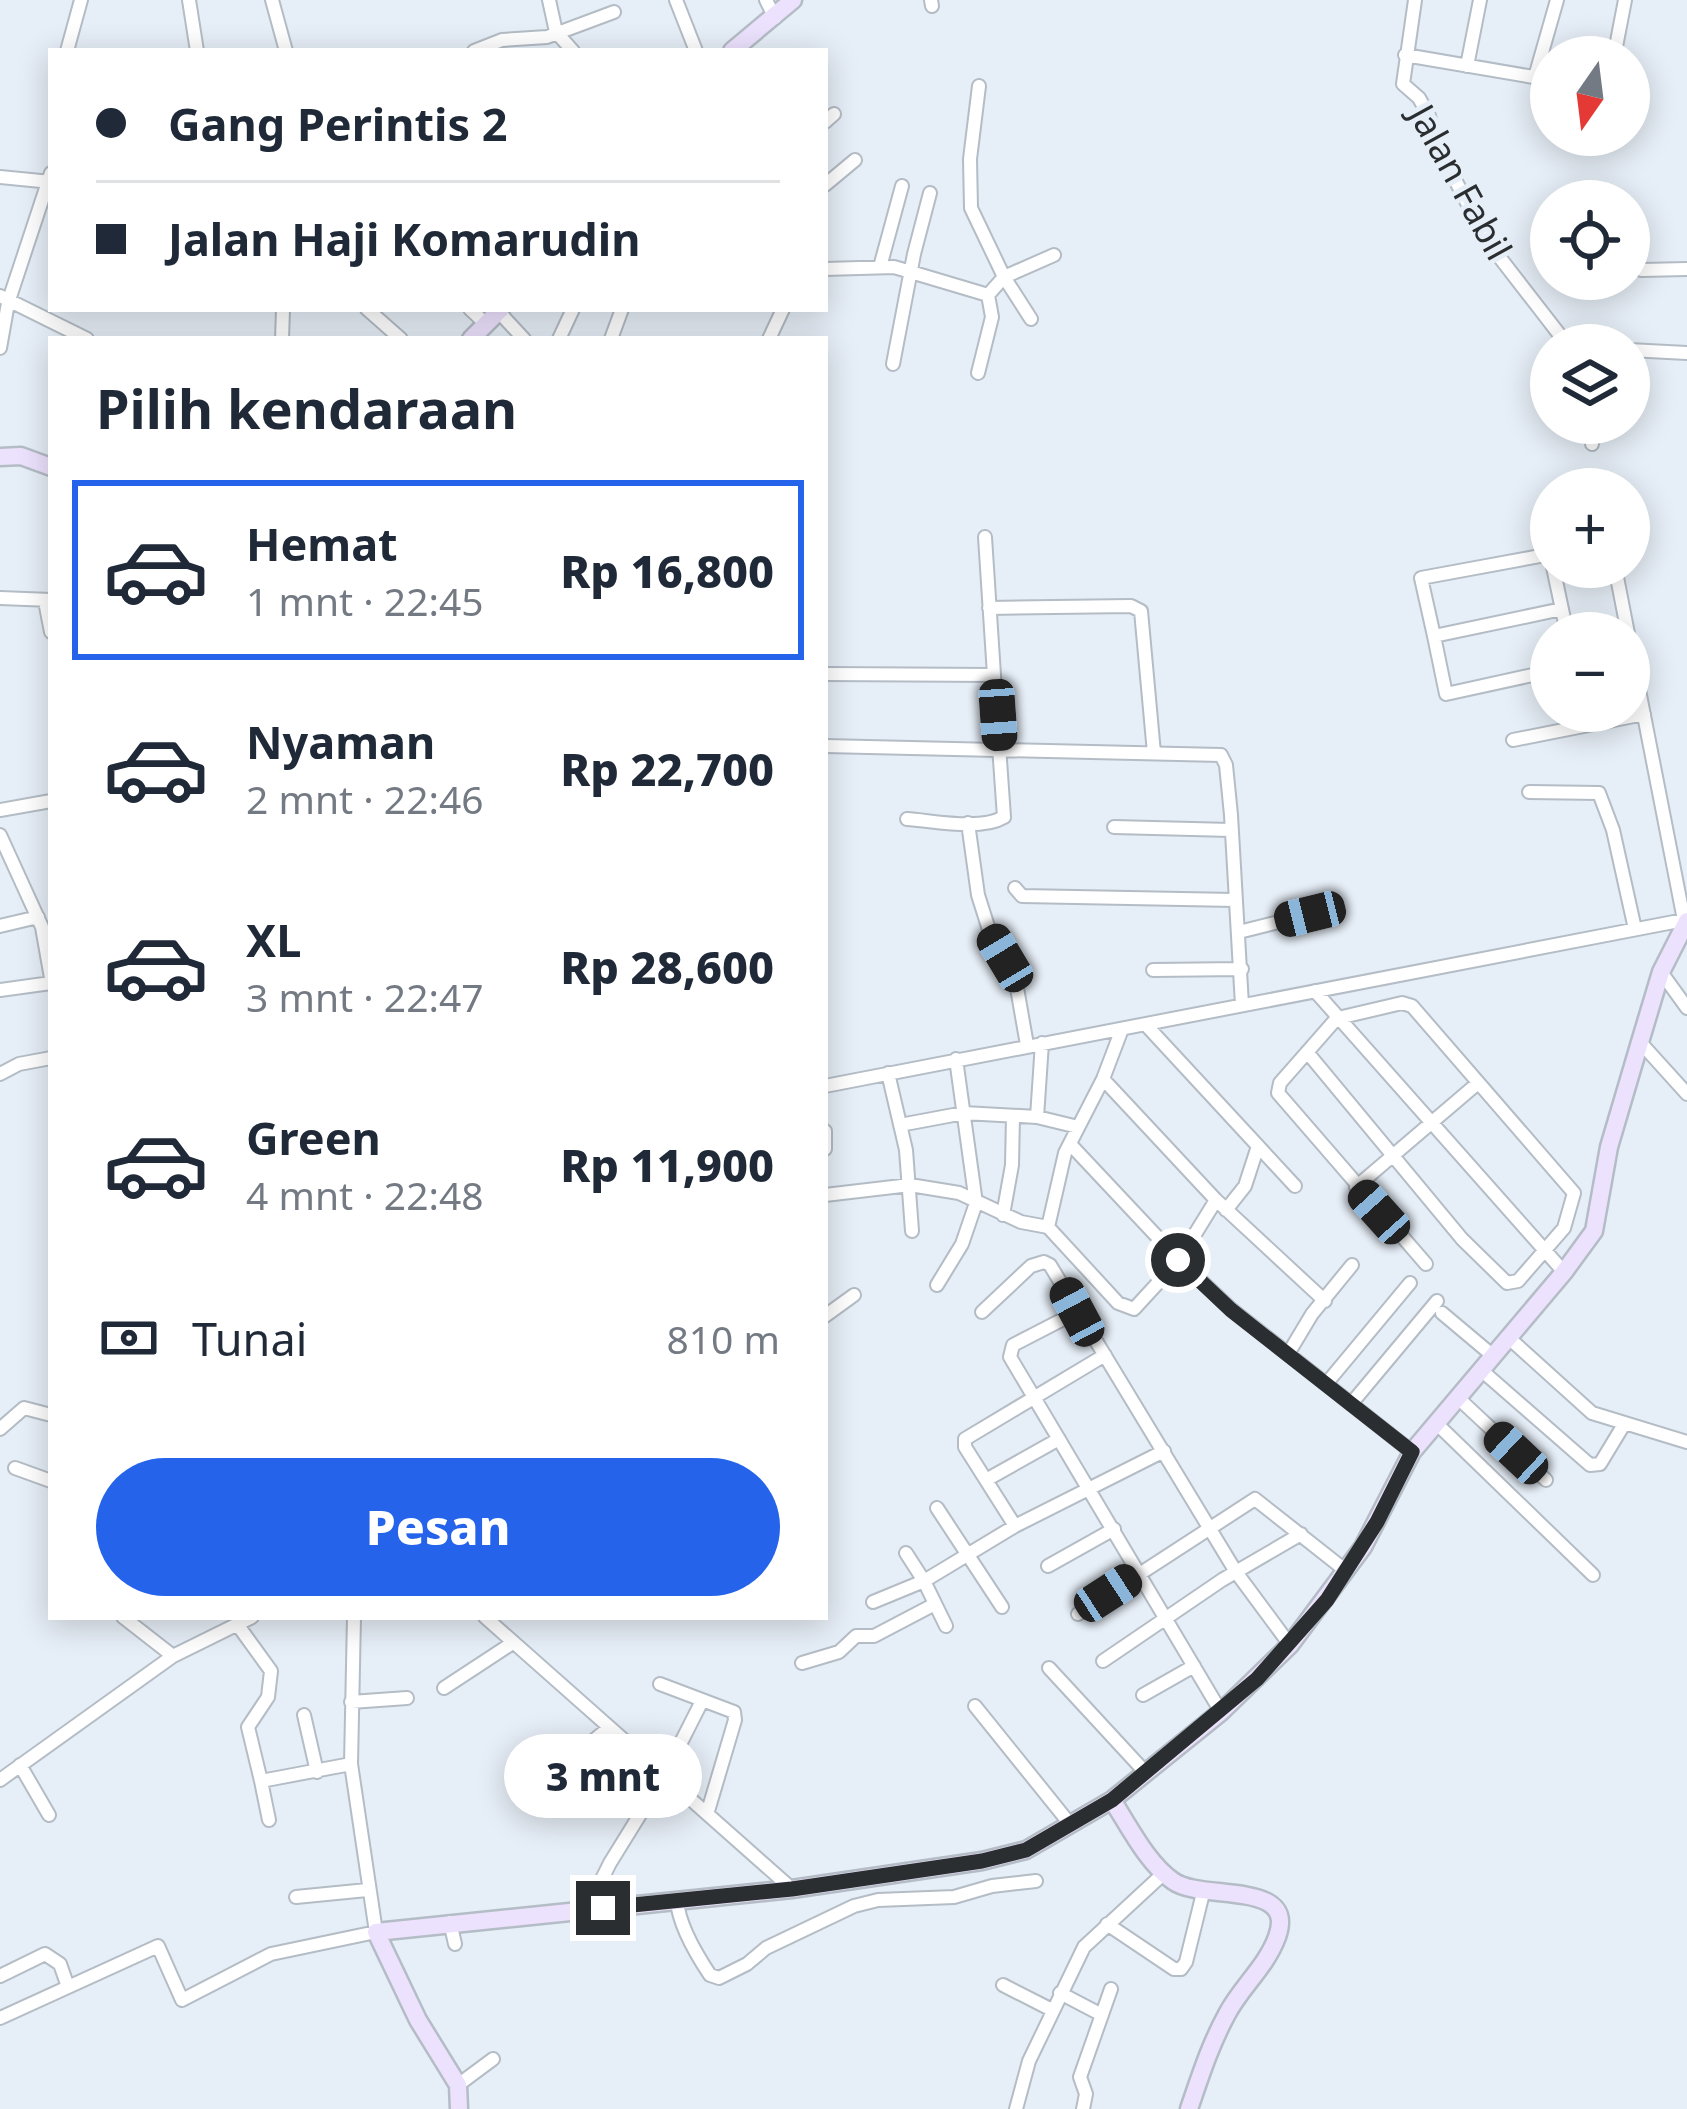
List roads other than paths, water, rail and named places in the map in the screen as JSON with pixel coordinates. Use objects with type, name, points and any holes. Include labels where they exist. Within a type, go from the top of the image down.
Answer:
[{"type":"street","points":[[69,48],[81,0]]},
{"type":"street","points":[[189,0],[197,48]]},
{"type":"street","points":[[272,0],[285,48]]},
{"type":"street","points":[[549,0],[556,32],[569,48]]},
{"type":"street","points":[[676,0],[695,48]]},
{"type":"street","points":[[766,0],[776,18]]},
{"type":"street","points":[[736,48],[793,0]]},
{"type":"street","name":"Jalan Fabil","points":[[1415,0],[1402,83],[1419,98],[1429,116],[1439,149],[1487,241],[1550,324]]},
{"type":"street","points":[[1467,66],[1480,0]]},
{"type":"street","points":[[1547,36],[1558,0]]},
{"type":"street","points":[[1618,36],[1624,0]]},
{"type":"street","points":[[482,48],[502,40],[536,40],[614,12]]},
{"type":"street","points":[[1405,55],[1530,76]]},
{"type":"street","points":[[979,86],[970,160],[971,208],[1004,277],[1031,319]]},
{"type":"street","points":[[828,182],[855,160]]},
{"type":"street","points":[[0,177],[48,179]]},
{"type":"street","points":[[0,348],[4,299],[48,184]]},
{"type":"street","points":[[880,267],[902,186]]},
{"type":"street","points":[[893,364],[930,193]]},
{"type":"street","points":[[988,295],[1004,277],[1054,255]]},
{"type":"street","points":[[828,268],[911,272],[988,295]]},
{"type":"street","points":[[1650,270],[1687,269]]},
{"type":"street","points":[[978,373],[992,317],[988,295]]},
{"type":"street","points":[[4,299],[51,316],[82,336]]},
{"type":"street","points":[[370,312],[398,336]]},
{"type":"street","points":[[495,315],[520,336]]},
{"type":"street","points":[[1650,351],[1687,352]]},
{"type":"street","points":[[0,457],[21,456],[48,466]]},
{"type":"street","points":[[907,819],[968,823],[1004,817],[985,537]]},
{"type":"street","points":[[1530,559],[1421,578],[1446,694],[1530,676]]},
{"type":"street","points":[[1558,588],[1563,612]]},
{"type":"street","points":[[0,598],[48,600]]},
{"type":"street","points":[[989,608],[1131,606],[1142,610],[1154,753]]},
{"type":"street","points":[[1434,637],[1562,609]]},
{"type":"street","points":[[828,674],[994,675]]},
{"type":"street","points":[[1513,740],[1540,732]]},
{"type":"street","points":[[0,2018],[158,1946],[182,2000],[271,1954],[452,1933],[598,1908],[678,1907],[1011,1855],[1112,1800],[1221,1712],[1290,1645],[1377,1522],[1412,1452],[1594,1231],[1609,1147],[1640,1042],[1661,972],[1685,924],[1648,732]]},
{"type":"street","points":[[828,746],[1221,754],[1226,765],[1242,1006]]},
{"type":"street","points":[[1529,792],[1599,793],[1613,830],[1635,929]]},
{"type":"street","points":[[0,810],[48,802]]},
{"type":"street","points":[[968,823],[978,895],[1017,988],[1027,1045]]},
{"type":"street","points":[[1114,827],[1231,830]]},
{"type":"street","points":[[0,835],[44,923],[48,953]]},
{"type":"street","points":[[1015,888],[1022,896],[1235,900]]},
{"type":"street","points":[[1239,932],[1310,914]]},
{"type":"street","points":[[0,926],[44,923]]},
{"type":"street","points":[[828,1085],[1635,929],[1685,924]]},
{"type":"street","points":[[1154,970],[1242,969]]},
{"type":"street","points":[[1661,972],[1687,1008]]},
{"type":"street","points":[[0,990],[48,981]]},
{"type":"street","points":[[1315,991],[1564,1272]]},
{"type":"street","points":[[1307,1052],[1462,1239],[1507,1283],[1518,1281],[1564,1228],[1574,1193],[1409,1005],[1338,1018],[1307,1052],[1280,1083],[1278,1093],[1426,1264]]},
{"type":"street","points":[[1146,1025],[1295,1186]]},
{"type":"street","points":[[1048,1227],[1058,1175],[1122,1029]]},
{"type":"street","points":[[1640,1042],[1687,1094]]},
{"type":"street","points":[[1036,1118],[1042,1043]]},
{"type":"street","points":[[0,1074],[19,1064],[48,1059]]},
{"type":"street","points":[[937,1285],[970,1228],[976,1203],[956,1059]]},
{"type":"street","points":[[888,1073],[910,1185],[912,1231]]},
{"type":"street","points":[[1103,1079],[1221,1205],[1324,1301]]},
{"type":"street","points":[[1356,1186],[1478,1083]]},
{"type":"street","points":[[900,1125],[964,1113],[1036,1118],[1078,1127]]},
{"type":"street","points":[[1004,1215],[1013,1116]]},
{"type":"street","points":[[1070,1144],[1231,1310],[1412,1452]]},
{"type":"street","points":[[828,1196],[910,1185],[959,1193],[1031,1226],[1048,1227],[1126,1308],[1134,1309],[1221,1205],[1245,1186],[1258,1146]]},
{"type":"street","points":[[982,1312],[1031,1266],[1050,1265],[1236,1572],[1290,1645]]},
{"type":"street","points":[[1288,1354],[1352,1265]]},
{"type":"street","points":[[1326,1384],[1410,1283]]},
{"type":"street","points":[[828,1314],[854,1295]]},
{"type":"street","points":[[1351,1404],[1440,1307],[1486,1362],[1590,1466],[1600,1465],[1623,1426]]},
{"type":"street","points":[[1077,1312],[1011,1348],[1010,1357],[1221,1712]]},
{"type":"street","points":[[1509,1338],[1592,1413],[1680,1441]]},
{"type":"street","points":[[1015,1526],[965,1447],[965,1439],[1106,1355]]},
{"type":"street","points":[[1456,1397],[1546,1480]]},
{"type":"street","points":[[0,1429],[24,1408],[48,1413]]},
{"type":"street","points":[[1436,1423],[1593,1575]]},
{"type":"street","points":[[986,1480],[1059,1439]]},
{"type":"street","points":[[873,1602],[924,1581],[1015,1526],[1164,1450]]},
{"type":"street","points":[[15,1468],[48,1479]]},
{"type":"street","points":[[1078,1614],[1258,1499],[1345,1570]]},
{"type":"street","points":[[937,1508],[1002,1607]]},
{"type":"street","points":[[1048,1566],[1114,1529]]},
{"type":"street","points":[[1103,1661],[1301,1534]]},
{"type":"street","points":[[906,1553],[946,1626]]},
{"type":"street","points":[[802,1663],[835,1654],[856,1636],[874,1636],[935,1604]]},
{"type":"street","points":[[127,1620],[172,1656]]},
{"type":"street","points":[[222,1620],[271,1671],[268,1697],[248,1727],[269,1820]]},
{"type":"street","points":[[0,1780],[172,1656],[246,1620]]},
{"type":"street","points":[[354,1620],[351,1764],[367,1890],[378,1939],[418,2020],[458,2085],[459,2109]]},
{"type":"street","points":[[487,1620],[792,1889]]},
{"type":"street","points":[[444,1688],[512,1644]]},
{"type":"street","points":[[1142,1695],[1194,1666]]},
{"type":"street","points":[[1049,1668],[1146,1772]]},
{"type":"street","points":[[660,1684],[734,1712],[708,1811]]},
{"type":"street","points":[[351,1702],[407,1697]]},
{"type":"street","points":[[598,1908],[597,1889],[610,1863],[665,1774],[702,1701]]},
{"type":"street","points":[[975,1706],[1070,1824]]},
{"type":"street","points":[[304,1715],[317,1772]]},
{"type":"street","points":[[540,1784],[610,1728]]},
{"type":"street","points":[[261,1781],[351,1764]]},
{"type":"street","points":[[20,1765],[49,1815]]},
{"type":"street","points":[[1112,1800],[1158,1867],[1189,1891],[1249,1893],[1264,1898],[1276,1914],[1279,1933],[1256,1975],[1228,2010],[1189,2109]]},
{"type":"street","points":[[1016,2109],[1029,2062],[1084,1947],[1158,1867]]},
{"type":"street","points":[[678,1907],[708,1973],[719,1978],[766,1948],[854,1906],[878,1900],[954,1897],[1036,1881]]},
{"type":"street","points":[[296,1897],[367,1890]]},
{"type":"street","points":[[1107,1924],[1177,1970],[1186,1962],[1203,1893]]},
{"type":"street","points":[[0,1976],[45,1954],[60,1964],[67,1984]]},
{"type":"street","points":[[1003,1985],[1052,2010]]},
{"type":"street","points":[[1083,2109],[1086,2096],[1080,2078],[1112,1989]]},
{"type":"street","points":[[1060,1994],[1102,2014]]},
{"type":"street","points":[[458,2085],[493,2059]]}]
